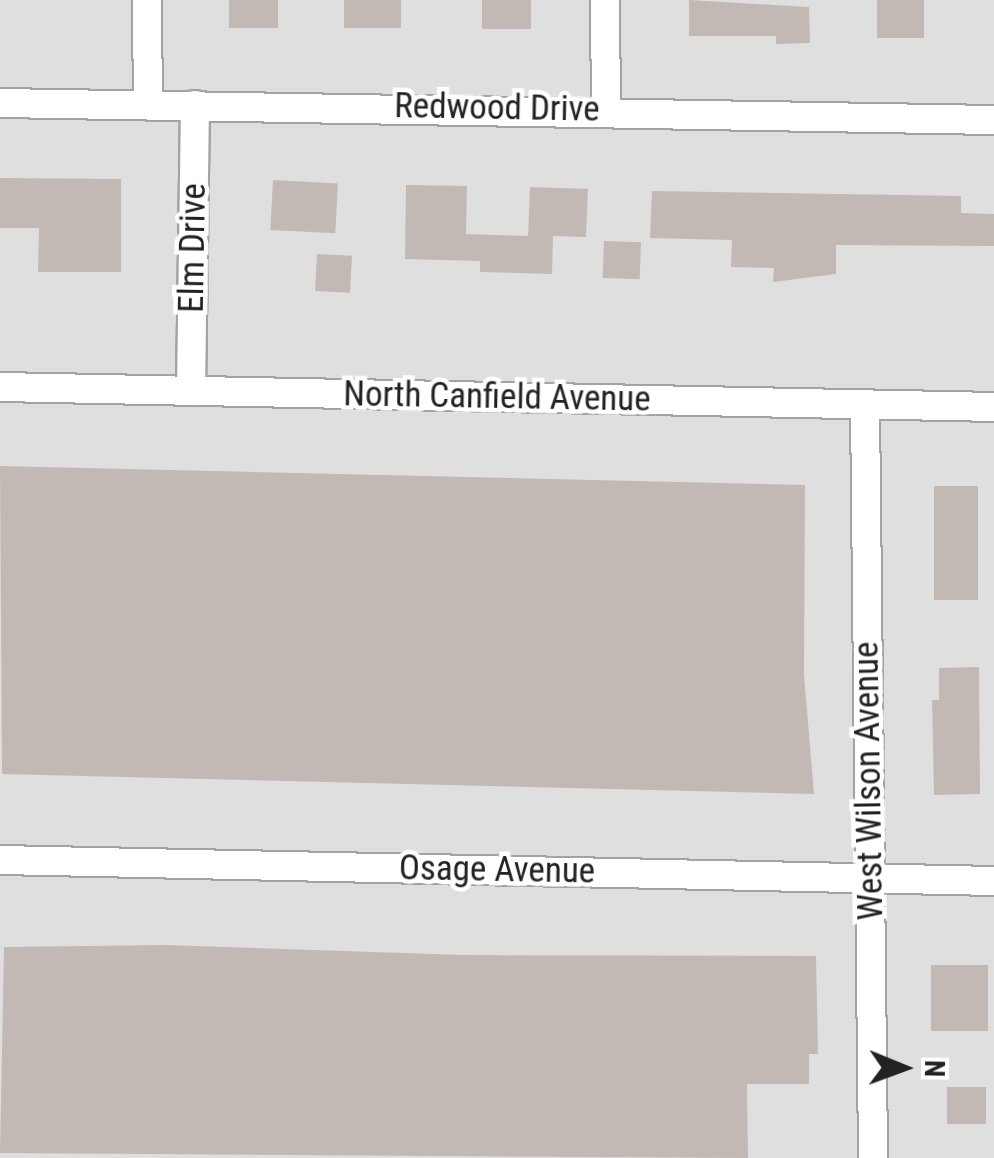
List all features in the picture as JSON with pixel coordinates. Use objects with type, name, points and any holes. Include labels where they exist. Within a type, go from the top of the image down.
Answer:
[{"type":"street","points":[[148,0],[148,106]]},
{"type":"street","points":[[606,0],[606,109]]},
{"type":"street","name":"Redwood Drive","points":[[0,103],[606,109],[994,120]]},
{"type":"street","name":"Elm Drive","points":[[190,391],[195,106]]},
{"type":"street","name":"North Canfield Avenue","points":[[0,387],[994,408]]},
{"type":"street","name":"West Wilson Avenue","points":[[865,405],[873,1158]]},
{"type":"street","name":"Osage Avenue","points":[[0,860],[994,881]]},
{"type":"shaded area","points":[[0,0],[994,0],[994,1158],[0,1158]]},
{"type":"building","points":[[229,0],[278,0],[278,28],[229,28]]},
{"type":"building","points":[[344,0],[401,0],[401,28],[344,28]]},
{"type":"building","points":[[482,0],[531,0],[531,29],[482,29]]},
{"type":"building","points":[[689,0],[809,7],[810,43],[776,44],[776,36],[689,36]]},
{"type":"building","points":[[877,0],[924,0],[924,38],[877,38]]},
{"type":"building","points":[[0,178],[121,179],[121,272],[38,272],[39,228],[0,228]]},
{"type":"building","points":[[273,180],[338,183],[335,233],[270,230]]},
{"type":"building","points":[[406,185],[467,186],[466,234],[528,236],[530,187],[588,189],[586,237],[553,236],[552,274],[480,272],[480,261],[405,259]]},
{"type":"building","points":[[652,191],[961,196],[961,213],[994,214],[994,246],[836,245],[836,274],[773,282],[774,268],[731,267],[732,240],[650,238]]},
{"type":"building","points":[[604,241],[641,242],[640,279],[603,278]]},
{"type":"building","points":[[317,254],[352,256],[350,293],[315,291]]},
{"type":"building","points":[[0,466],[805,485],[804,675],[814,794],[2,774]]},
{"type":"building","points":[[934,486],[978,486],[978,600],[934,600]]},
{"type":"building","points":[[979,667],[980,794],[934,795],[932,700],[939,700],[939,668]]},
{"type":"building","points":[[167,945],[463,955],[816,956],[818,1054],[809,1054],[809,1084],[747,1084],[748,1158],[0,1153],[4,947]]},
{"type":"building","points":[[931,965],[988,965],[988,1031],[931,1031]]},
{"type":"building","points":[[947,1087],[986,1087],[986,1124],[947,1124]]}]
